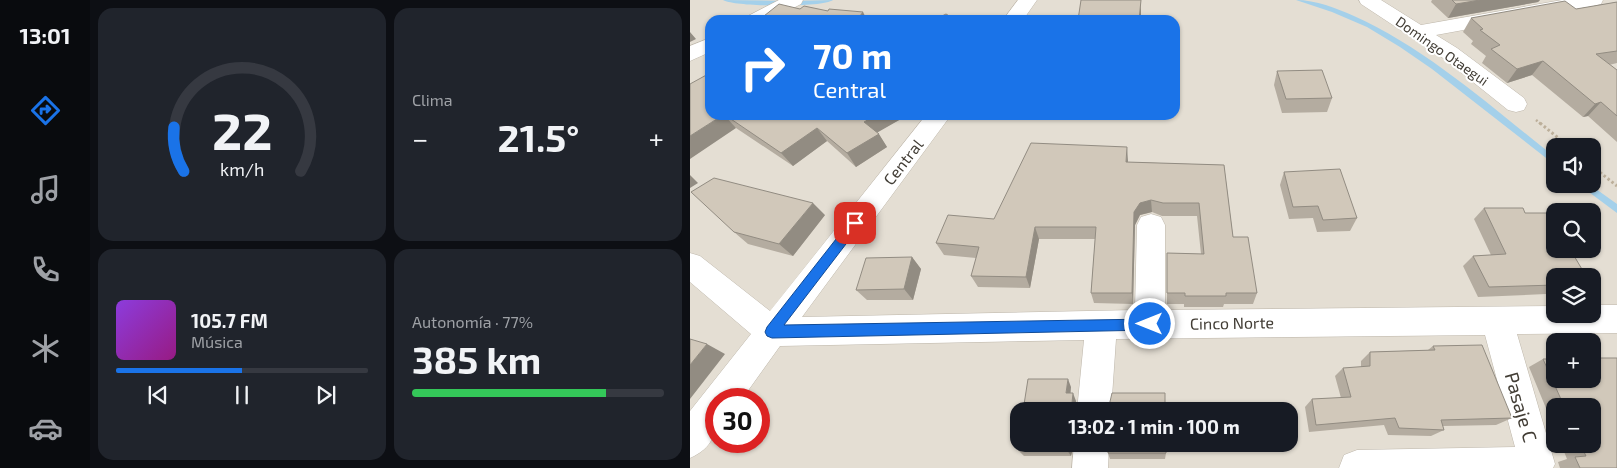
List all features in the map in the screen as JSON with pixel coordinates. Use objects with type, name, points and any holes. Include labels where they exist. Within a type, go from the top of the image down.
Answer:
[{"type":"street","points":[[765,15],[794,0]]},
{"type":"street","points":[[1016,15],[1028,0]]},
{"type":"street","name":"Domingo Otaegui","points":[[1368,0],[1450,53],[1516,104]]},
{"type":"street","points":[[1418,32],[1594,0]]},
{"type":"street","points":[[690,54],[705,46]]},
{"type":"street","name":"Central","points":[[729,388],[935,120]]},
{"type":"street","points":[[1150,324],[1151,225]]},
{"type":"street","points":[[690,265],[772,332]]},
{"type":"street","name":"Cinco Norte","points":[[772,332],[1150,324],[1617,318]]},
{"type":"street","name":"Pasaje C","points":[[1356,468],[1537,464],[1497,320]]},
{"type":"street","points":[[1095,402],[1101,325]]},
{"type":"street","points":[[690,440],[705,420]]},
{"type":"street","points":[[1090,468],[1091,452]]},
{"type":"path","points":[[1516,104],[1558,138]]},
{"type":"path","points":[[1601,173],[1617,186]]},
{"type":"shaded area","points":[[690,0],[1617,0],[1617,468],[690,468]]},
{"type":"building","points":[[1081,0],[1141,0],[1140,15],[1079,15]]},
{"type":"building","points":[[1452,0],[1480,0],[1456,4]]},
{"type":"building","points":[[1565,1],[1576,9],[1617,2],[1617,51],[1596,54],[1617,70],[1617,116],[1601,102],[1595,104],[1543,61],[1517,69],[1491,49],[1500,45],[1480,30],[1483,29],[1471,18]]},
{"type":"building","points":[[779,4],[800,9],[804,6],[828,11],[829,9],[863,12],[861,15],[765,15]]},
{"type":"building","points":[[1322,70],[1332,98],[1286,99],[1277,71]]},
{"type":"building","points":[[705,76],[705,120],[715,120],[690,136],[690,84]]},
{"type":"building","points":[[732,120],[867,120],[864,122],[879,134],[847,153],[817,128],[781,153]]},
{"type":"building","points":[[1031,143],[1127,147],[1126,162],[1224,165],[1233,237],[1248,237],[1257,293],[1226,293],[1226,296],[1185,296],[1185,293],[1167,293],[1167,253],[1204,254],[1199,203],[1163,203],[1151,200],[1140,203],[1134,212],[1132,293],[1091,293],[1096,227],[1035,227],[1026,277],[971,276],[979,247],[936,243],[948,215],[994,219]]},
{"type":"building","points":[[1340,169],[1357,218],[1323,220],[1318,206],[1293,207],[1284,172]]},
{"type":"building","points":[[714,178],[813,203],[779,244],[734,232],[691,192]]},
{"type":"building","points":[[1484,208],[1523,208],[1525,213],[1546,213],[1546,258],[1575,258],[1581,268],[1546,268],[1546,285],[1489,287],[1473,256],[1506,254]]},
{"type":"building","points":[[912,257],[904,289],[856,290],[866,258]]},
{"type":"building","points":[[690,339],[707,344],[690,365]]},
{"type":"building","points":[[1482,345],[1512,418],[1441,420],[1444,430],[1399,428],[1395,418],[1316,425],[1312,399],[1351,397],[1343,368],[1370,366],[1370,352],[1435,350],[1433,346]]},
{"type":"building","points":[[1601,358],[1617,358],[1617,468],[1580,468],[1575,457],[1586,456],[1584,453],[1601,453],[1601,398],[1560,398],[1556,388],[1601,388]]},
{"type":"building","points":[[1028,379],[1068,379],[1066,393],[1073,393],[1072,402],[1024,402]]},
{"type":"building","points":[[1112,393],[1165,393],[1165,402],[1110,402]]},
{"type":"building","points":[[1108,452],[1166,452],[1166,453]]},
{"type":"waterway","points":[[726,0],[765,3],[830,0]]},
{"type":"waterway","points":[[1299,0],[1335,11],[1369,26],[1402,45],[1466,90],[1546,155]]},
{"type":"waterway","points":[[1595,193],[1617,209]]},
{"type":"route","points":[[855,223],[772,332],[1150,324]]}]
